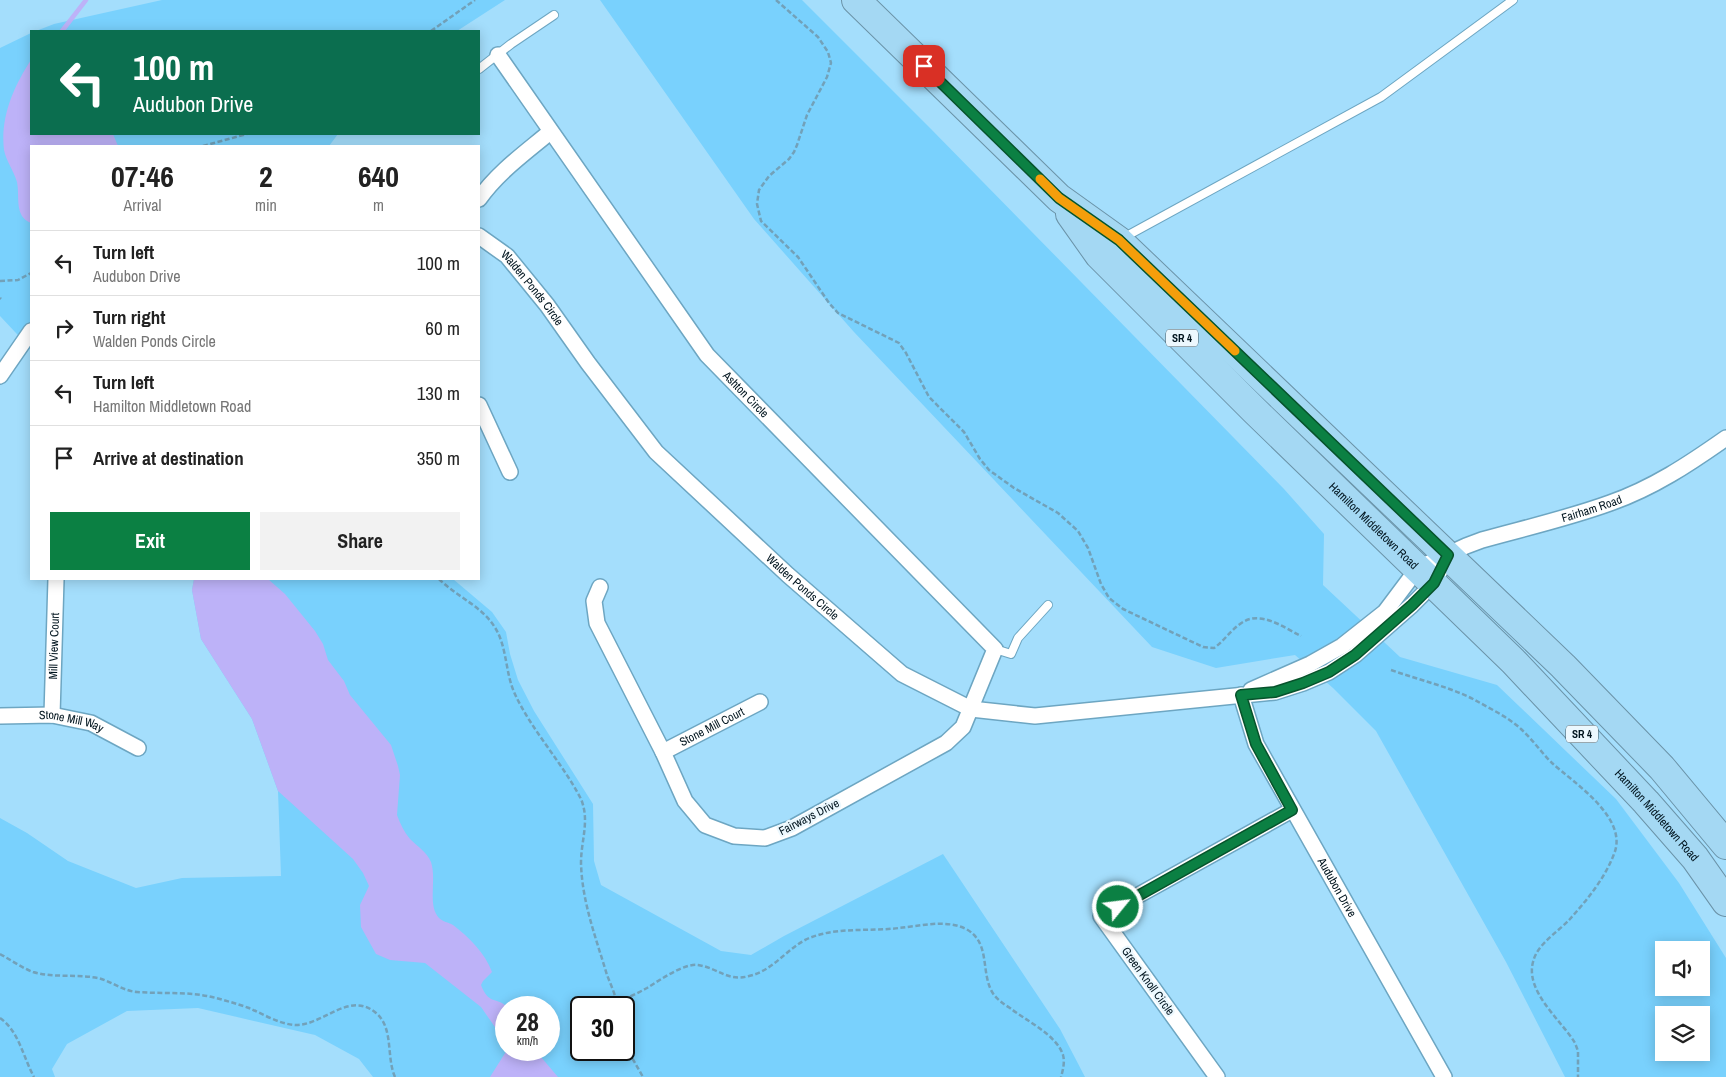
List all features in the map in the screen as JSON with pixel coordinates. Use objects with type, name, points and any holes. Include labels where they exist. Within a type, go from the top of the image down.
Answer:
[{"type":"highway","name":"Hamilton Middletown Road","points":[[856,0],[1059,198],[1119,240],[1448,555],[1620,723],[1724,837]]},
{"type":"highway","name":"Hamilton Middletown Road","points":[[1059,198],[1099,255],[1513,661],[1646,802],[1695,858],[1726,902]]},
{"type":"street","name":"Ashton Circle","points":[[498,55],[707,355],[995,649]]},
{"type":"street","points":[[480,198],[488,186],[509,165],[550,132]]},
{"type":"street","name":"Walden Ponds Circle","points":[[480,237],[507,256],[536,291],[656,452],[788,575],[902,674],[972,709],[1035,716],[1275,692],[1329,672],[1355,655],[1393,623],[1426,576]]},
{"type":"street","points":[[0,376],[30,332]]},
{"type":"street","points":[[480,407],[510,472]]},
{"type":"street","name":"Fairham Road","points":[[1448,555],[1482,540],[1610,503],[1681,470],[1726,438]]},
{"type":"street","name":"Walden Ponds Circle","points":[[1241,695],[1310,664],[1342,646],[1385,612],[1448,555]]},
{"type":"street","name":"Mill View Court","points":[[52,715],[56,580]]},
{"type":"street","name":"Fairways Drive","points":[[600,587],[594,601],[597,623],[663,752],[685,801],[705,825],[734,836],[766,838],[792,828],[946,743],[963,727],[972,709]]},
{"type":"street","points":[[972,709],[995,649]]},
{"type":"street","name":"Audubon Drive","points":[[1241,695],[1256,744],[1444,1077]]},
{"type":"street","name":"Stone Mill Court","points":[[663,752],[760,702]]},
{"type":"street","name":"Stone Mill Way","points":[[0,716],[52,715],[91,723],[138,748]]},
{"type":"street","name":"Green Knoll Circle","points":[[1217,1077],[1101,916],[1292,810]]},
{"type":"street","points":[[1695,858],[1724,837]]},
{"type":"lane","points":[[1119,240],[1381,97],[1512,0]]},
{"type":"lane","points":[[480,68],[511,44],[554,15]]},
{"type":"lane","points":[[995,649],[1011,654],[1018,638],[1048,605]]},
{"type":"path","points":[[432,30],[475,0]]},
{"type":"path","points":[[776,0],[818,37],[828,52],[831,63],[827,76],[807,116],[794,152],[789,159],[769,176],[759,190],[757,204],[761,221],[798,257],[829,303],[838,313],[898,342],[906,353],[929,397],[964,432],[989,470],[1014,488],[1058,513],[1078,531],[1088,548],[1105,592],[1115,603],[1123,609],[1203,647],[1214,648],[1240,623],[1250,618],[1264,619],[1301,636]]},
{"type":"path","points":[[207,145],[243,135]]},
{"type":"path","points":[[0,281],[18,280],[30,274]]},
{"type":"path","points":[[440,580],[486,616],[495,626],[500,636],[506,669],[514,692],[582,799],[585,807],[586,824],[581,860],[585,902],[615,996]]},
{"type":"path","points":[[1391,670],[1452,690],[1509,720],[1521,729],[1552,763],[1597,802],[1614,828],[1617,847],[1606,871],[1569,920],[1539,949],[1533,961],[1532,971],[1538,991],[1545,1004],[1575,1043],[1578,1051],[1578,1077]]},
{"type":"path","points":[[630,996],[683,968],[697,964],[729,977],[748,977],[764,971],[788,951],[806,940],[819,936],[849,931],[940,924],[951,925],[968,931],[977,939],[982,949],[988,984],[997,998],[1058,1045],[1063,1055],[1064,1064],[1061,1077]]},
{"type":"path","points":[[0,954],[34,972],[95,978],[131,991],[209,996],[246,1007],[287,1024],[310,1023],[341,1008],[362,1005],[375,1012],[384,1021],[394,1077]]},
{"type":"path","points":[[0,1018],[14,1033],[34,1077]]},
{"type":"path","points":[[634,1061],[643,1077]]},
{"type":"shaded area","points":[[162,0],[505,0],[459,30],[39,30],[54,24]]},
{"type":"shaded area","points":[[600,0],[802,0],[1284,489],[1324,534],[1323,585],[1400,657],[1497,685],[1616,799],[1679,883],[1726,958],[1726,1077],[1565,1077],[1506,962],[1376,731],[1333,688],[1295,655],[1216,668],[1152,647],[854,332],[754,219]]},
{"type":"shaded area","points":[[30,33],[30,135],[337,135],[330,145],[30,145],[30,348],[0,316],[0,48]]},
{"type":"shaded area","points":[[30,62],[30,135],[113,135],[118,145],[30,145],[30,222],[22,216],[20,211],[17,182],[5,154],[3,138],[6,114],[19,80]]},
{"type":"shaded area","points":[[194,580],[454,580],[492,612],[506,632],[518,680],[534,711],[593,804],[594,861],[601,885],[721,951],[751,955],[943,854],[1060,1029],[1085,1077],[373,1077],[359,1059],[315,1035],[198,1008],[127,1011],[67,1044],[52,1069],[55,1077],[0,1077],[0,818],[27,833],[68,861],[136,888],[182,878],[281,876],[278,791],[252,719],[201,639],[192,590]]},
{"type":"shaded area","points":[[194,580],[269,580],[285,594],[315,631],[323,644],[328,660],[344,681],[350,695],[391,745],[400,775],[397,815],[410,839],[424,852],[431,862],[435,913],[439,918],[453,925],[471,940],[489,965],[492,972],[481,985],[489,998],[495,1001],[495,1027],[481,1007],[425,963],[390,960],[376,954],[361,927],[360,905],[369,886],[363,873],[353,859],[278,791],[252,719],[201,639],[192,590]]},
{"type":"shaded area","points":[[500,1061],[544,1061],[558,1077],[490,1077]]},
{"type":"waterway","points":[[63,30],[86,0]]},
{"type":"slow traffic","points":[[1040,179],[1059,198],[1119,240],[1235,351]]},
{"type":"route","points":[[924,66],[1059,198],[1119,240],[1448,555],[1434,583],[1393,623],[1355,655],[1329,672],[1303,683],[1275,692],[1241,695],[1256,744],[1292,810],[1118,907]]}]
